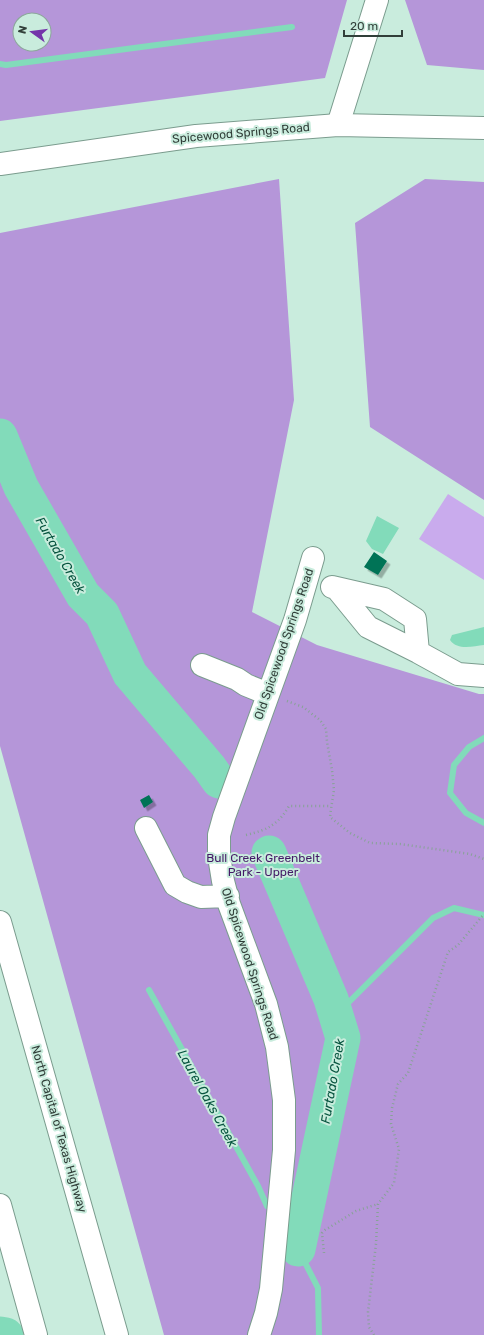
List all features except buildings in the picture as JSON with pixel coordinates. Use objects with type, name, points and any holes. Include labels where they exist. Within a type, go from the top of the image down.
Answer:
[{"type":"main road","points":[[338,125],[377,0]]},
{"type":"main road","name":"Spicewood Springs Road","points":[[0,164],[196,136],[338,125],[484,128]]},
{"type":"main road","name":"Old Spicewood Springs Road","points":[[259,1335],[266,1313],[271,1289],[284,1150],[284,1100],[277,1048],[266,1004],[228,896],[219,856],[219,835],[224,816],[294,620],[310,568],[337,589]]},
{"type":"main road","points":[[337,589],[368,627],[458,674],[484,676]]},
{"type":"main road","points":[[337,589],[384,599],[415,619],[418,652]]},
{"type":"main road","points":[[202,665],[237,679],[246,685],[268,694]]},
{"type":"main road","points":[[146,828],[175,885],[187,892],[201,897],[228,896]]},
{"type":"main road","name":"North Capital of Texas Highway","points":[[0,922],[117,1335]]},
{"type":"main road","points":[[2,1213],[36,1335]]},
{"type":"path","points":[[268,694],[302,707],[320,720],[326,729],[334,790],[330,817],[350,833],[370,843],[400,844],[470,854],[484,859]]},
{"type":"path","points":[[246,835],[264,831],[276,823],[289,806],[331,806]]},
{"type":"path","points":[[374,1335],[369,1327],[368,1312],[376,1244],[378,1204],[394,1183],[399,1149],[391,1124],[392,1108],[398,1084],[408,1073],[448,952],[458,945],[484,914]]},
{"type":"path","points":[[324,1253],[322,1233],[325,1230],[356,1211],[378,1204]]},
{"type":"shaded area","points":[[448,494],[484,517],[484,580],[419,539]]},
{"type":"shaded area","points":[[377,516],[399,528],[383,554],[372,549],[366,541]]},
{"type":"shaded area","points":[[484,627],[484,645],[461,647],[457,646],[450,640],[452,635]]},
{"type":"green space","points":[[0,0],[347,0],[325,78],[0,121]]},
{"type":"green space","points":[[405,0],[484,0],[484,70],[427,65]]},
{"type":"green space","name":"Bull Creek Greenbelt Park - Upper","points":[[279,179],[294,400],[252,612],[317,645],[479,694],[484,694],[484,1335],[164,1335],[0,746],[0,233]]},
{"type":"green space","points":[[425,179],[484,182],[484,500],[370,427],[355,223]]},
{"type":"waterway","points":[[0,64],[6,65],[292,27]]},
{"type":"waterway","name":"Furtado Creek","points":[[0,436],[21,487],[83,595],[102,614],[130,674],[209,767],[219,781]]},
{"type":"waterway","points":[[484,738],[469,747],[454,765],[450,793],[466,813],[484,823]]},
{"type":"waterway","name":"Furtado Creek","points":[[269,853],[331,999],[343,1038],[298,1249]]},
{"type":"waterway","points":[[336,1015],[433,918],[454,908],[484,915]]},
{"type":"waterway","name":"Laurel Oaks Creek","points":[[149,990],[258,1186],[267,1206]]},
{"type":"waterway","name":"Laurel Oaks Creek","points":[[298,1249],[318,1288],[319,1335]]},
{"type":"waterway","points":[[0,1334],[6,1335]]}]
